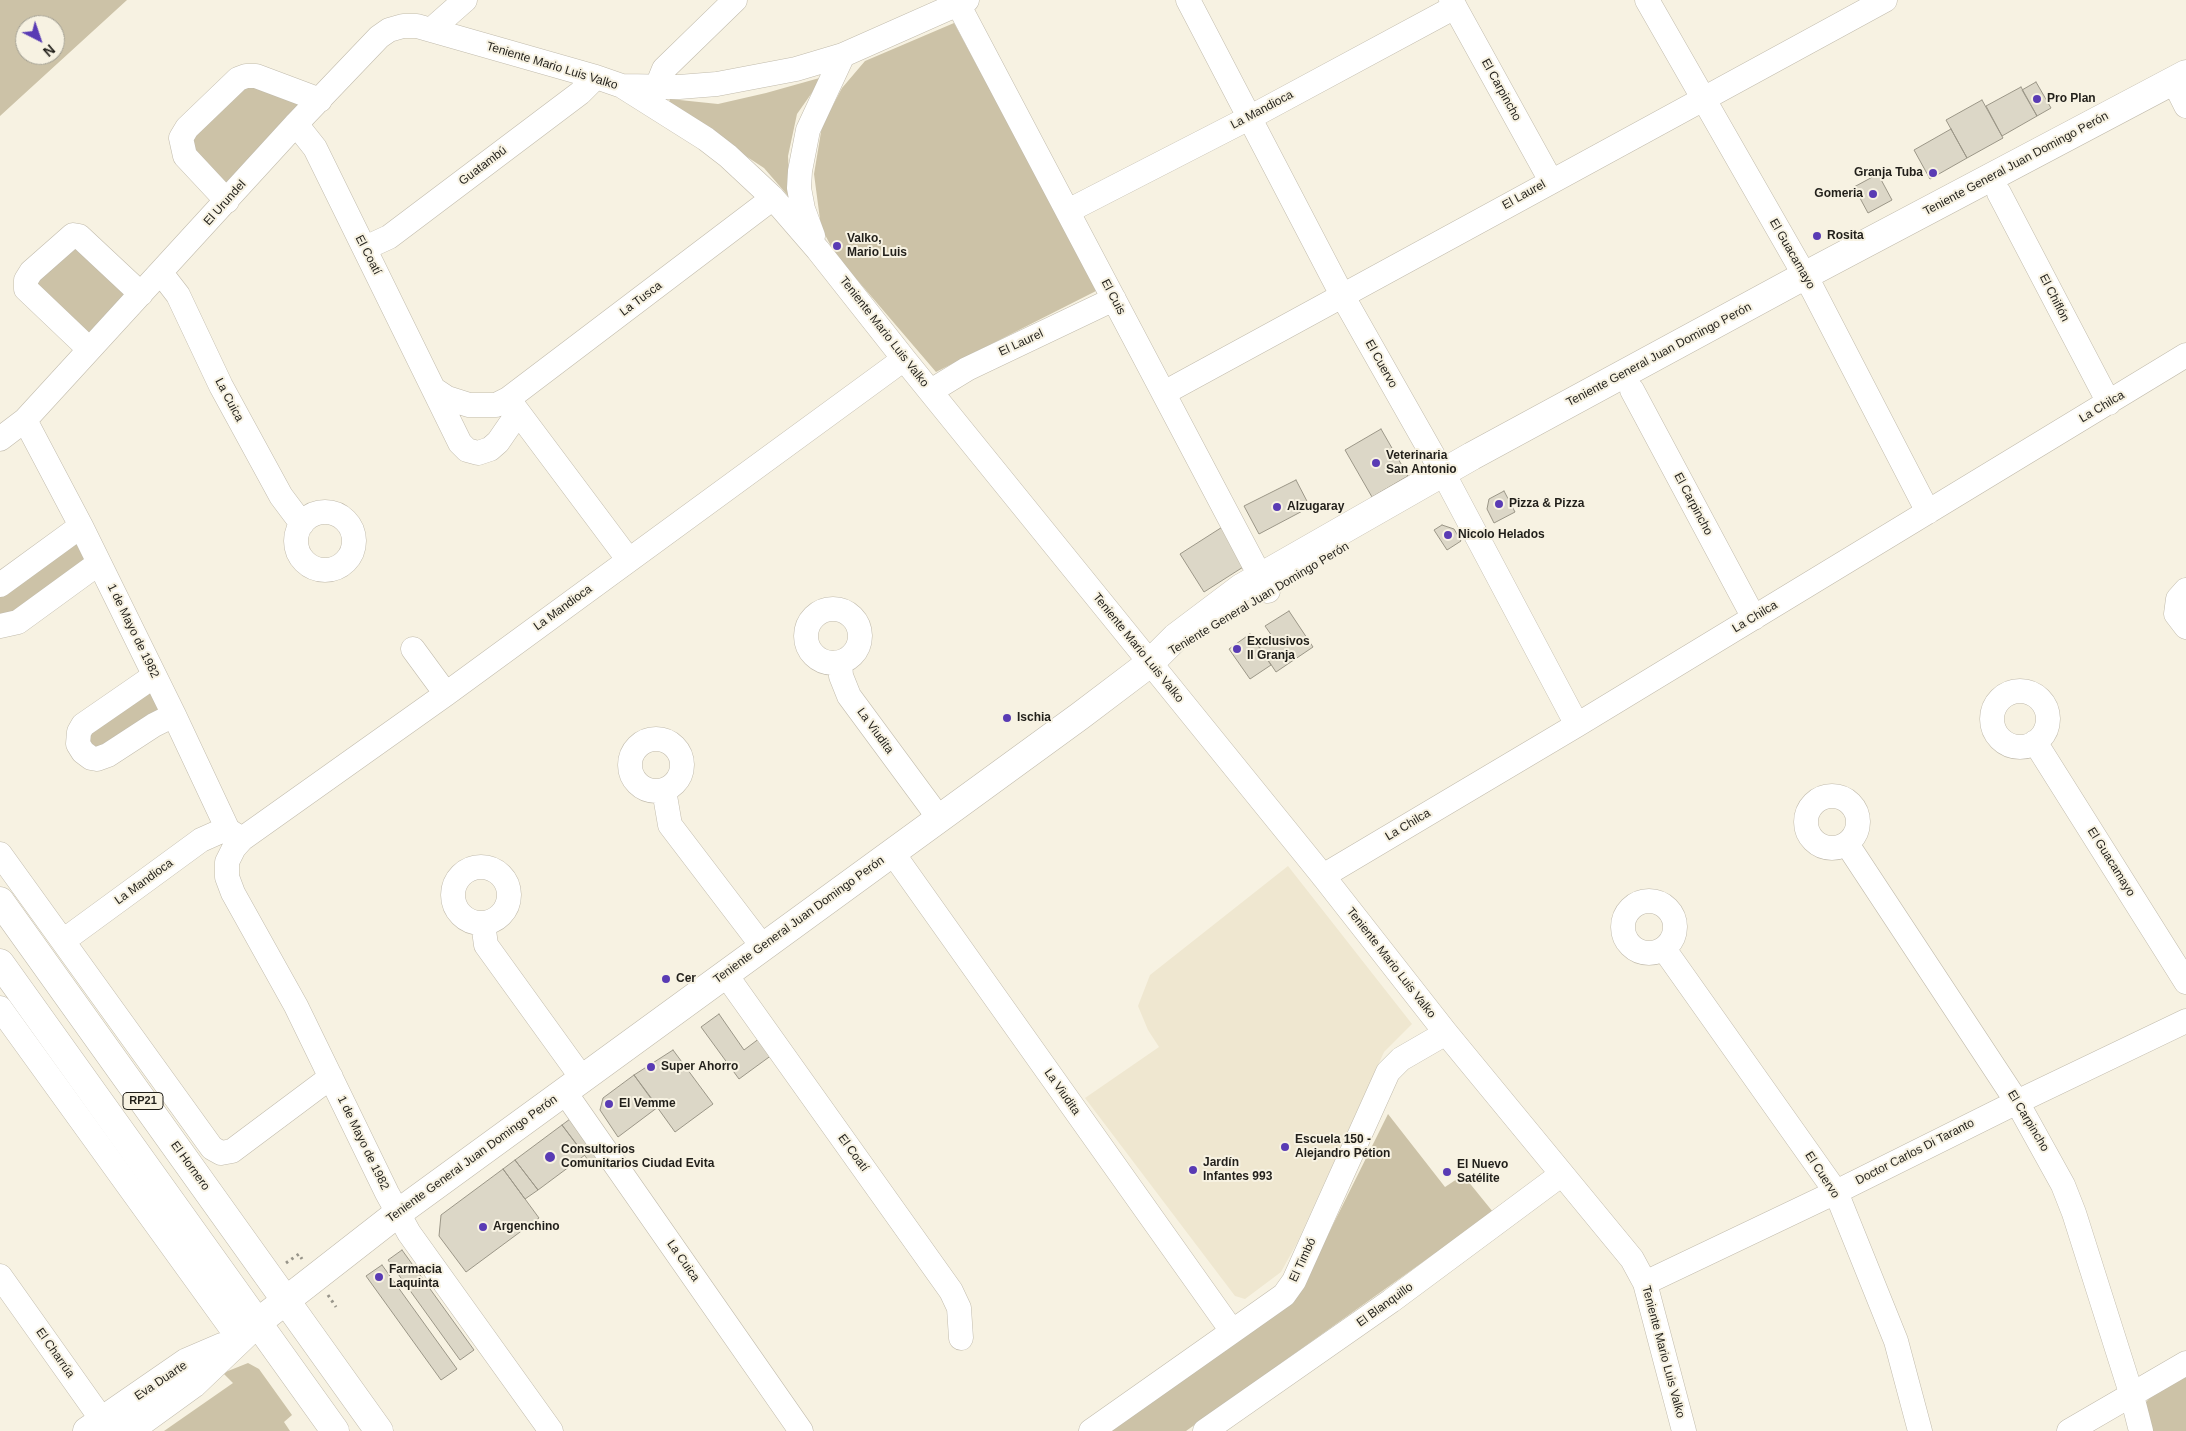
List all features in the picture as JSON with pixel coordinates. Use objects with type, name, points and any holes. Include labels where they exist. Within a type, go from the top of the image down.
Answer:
[{"type":"main road","name":"Teniente General Juan Domingo Perón","points":[[1447,480],[1632,390],[1809,283],[1999,193],[2184,91]]},
{"type":"main road","name":"Teniente General Juan Domingo Perón","points":[[248,1331],[398,1213],[1080,716],[1150,663],[1176,637],[1264,583],[1447,480],[1809,283],[2184,91]]},
{"type":"main road","name":"El Hornero","points":[[0,901],[380,1431]]},
{"type":"main road","name":"RP21","points":[[0,963],[248,1331],[335,1431]]},
{"type":"main road","name":"Eva Duarte","points":[[100,1428],[187,1362],[248,1331]]},
{"type":"main road","name":"Eva Duarte","points":[[128,1431],[193,1384],[248,1331]]},
{"type":"street","points":[[431,30],[465,0]]},
{"type":"street","points":[[653,95],[664,69],[735,0]]},
{"type":"street","name":"El Cuervo","points":[[1188,0],[1342,294],[1447,480],[1577,725]]},
{"type":"street","name":"El Guacamayo","points":[[1647,0],[1809,283],[1928,512]]},
{"type":"street","name":"El Laurel","points":[[1164,393],[1342,294],[1885,0]]},
{"type":"street","points":[[653,95],[759,77],[843,55],[963,2]]},
{"type":"street","name":"El Cuis","points":[[963,2],[1068,211],[1264,583]]},
{"type":"street","name":"La Mandioca","points":[[1068,211],[1249,118],[1453,4]]},
{"type":"street","name":"El Carpincho","points":[[1453,4],[1551,181]]},
{"type":"street","name":"El Urundel","points":[[0,439],[25,420],[296,124],[379,37],[389,30],[403,26],[431,30]]},
{"type":"street","name":"Teniente Mario Luis Valko","points":[[431,30],[653,95],[679,120],[728,156],[773,198],[818,250],[904,359],[1323,876],[1446,1032],[1632,1259],[1645,1282],[1684,1431]]},
{"type":"street","points":[[818,250],[803,209],[799,188],[800,171],[808,130],[843,55]]},
{"type":"street","points":[[227,201],[185,156],[181,138],[187,128],[238,80],[246,76],[256,76],[320,100]]},
{"type":"street","name":"Guatambú","points":[[365,248],[389,237],[580,93],[596,77]]},
{"type":"street","name":"El Coatí","points":[[296,124],[314,148],[460,443],[467,450],[478,453],[490,449],[498,442],[513,406]]},
{"type":"street","name":"El Chiflón","points":[[1999,193],[2108,403]]},
{"type":"street","name":"La Tusca","points":[[513,406],[773,198]]},
{"type":"street","points":[[89,349],[26,289],[26,280],[30,272],[73,235],[79,236],[141,294]]},
{"type":"street","name":"La Cuica","points":[[161,273],[178,295],[221,386],[281,496],[302,524]]},
{"type":"street","name":"El Laurel","points":[[931,391],[967,369],[1114,299]]},
{"type":"street","name":"La Chilca","points":[[1323,876],[1577,725],[2186,355]]},
{"type":"street","name":"La Mandioca","points":[[63,941],[201,840],[219,832],[235,835],[446,694],[628,559],[904,359]]},
{"type":"street","points":[[435,390],[447,398],[470,405],[513,406],[628,559]]},
{"type":"street","name":"El Carpincho","points":[[1632,390],[1754,618]]},
{"type":"street","name":"1 de Mayo de 1982","points":[[25,420],[81,526],[154,676],[235,835]]},
{"type":"street","points":[[0,585],[81,526]]},
{"type":"street","points":[[0,626],[18,622],[99,563]]},
{"type":"street","points":[[2186,590],[2178,599],[2176,614],[2186,627]]},
{"type":"street","points":[[413,649],[446,694]]},
{"type":"street","name":"La Viudita","points":[[840,662],[841,676],[849,696],[939,818]]},
{"type":"street","points":[[154,676],[83,725],[79,732],[78,744],[83,752],[91,758],[97,759],[108,755],[154,725],[174,715]]},
{"type":"street","name":"El Guacamayo","points":[[2035,742],[2186,982]]},
{"type":"street","points":[[664,790],[670,825],[763,947]]},
{"type":"street","name":"La Mandioca","points":[[227,862],[234,848],[235,835]]},
{"type":"street","name":"El Carpincho","points":[[1847,844],[2017,1102],[2044,1148],[2068,1199],[2132,1396],[2141,1431]]},
{"type":"street","name":"La Viudita","points":[[892,852],[1232,1331]]},
{"type":"street","points":[[0,854],[212,1148],[221,1153],[232,1151],[331,1077]]},
{"type":"street","name":"1 de Mayo de 1982","points":[[227,862],[226,877],[233,893],[296,1006],[398,1213],[409,1232],[550,1431]]},
{"type":"street","name":"La Cuica","points":[[483,923],[486,945],[573,1085],[801,1431]]},
{"type":"street","name":"El Cuervo","points":[[1664,949],[1836,1192],[1896,1341],[1920,1431]]},
{"type":"street","name":"El Coatí","points":[[726,975],[951,1291],[959,1308],[961,1338]]},
{"type":"street","name":"Doctor Carlos Di Taranto","points":[[1645,1282],[1836,1192],[2186,1021]]},
{"type":"street","points":[[4,1024],[248,1331]]},
{"type":"street","name":"El Timbó","points":[[1091,1431],[1284,1295],[1294,1281],[1388,1072],[1401,1059],[1446,1032]]},
{"type":"street","name":"El Blanquillo","points":[[1205,1431],[1391,1301],[1562,1174]]},
{"type":"street","name":"El Charrúa","points":[[0,1276],[100,1428]]},
{"type":"street","points":[[2069,1431],[2186,1363]]},
{"type":"shaded area","points":[[0,0],[127,0],[65,57],[65,15],[15,15],[15,65],[56,65],[0,116]]},
{"type":"shaded area","points":[[954,23],[1098,290],[936,372],[835,254],[821,227],[814,174],[822,126],[842,88],[865,61]]},
{"type":"shaded area","points":[[823,77],[797,114],[788,156],[790,198],[764,168],[668,105],[670,99],[718,104]]},
{"type":"shaded area","points":[[256,82],[302,104],[229,189],[190,152],[193,136],[243,86]]},
{"type":"shaded area","points":[[75,248],[127,292],[92,338],[37,285],[38,280]]},
{"type":"shaded area","points":[[81,540],[90,562],[12,619],[0,619],[0,596]]},
{"type":"shaded area","points":[[150,692],[163,711],[103,752],[88,744],[88,736]]},
{"type":"shaded area","name":"Escuela 150 - Alejandro Pétion","points":[[1288,866],[1412,1024],[1384,1052],[1297,1243],[1281,1272],[1245,1299],[1235,1296],[1085,1098],[1159,1047],[1148,1030],[1138,1006],[1150,975]]},
{"type":"shaded area","points":[[1388,1114],[1445,1187],[1463,1175],[1493,1212],[1186,1431],[1107,1431],[1300,1291]]},
{"type":"shaded area","points":[[248,1363],[259,1369],[292,1415],[284,1422],[290,1431],[164,1431],[233,1383],[223,1373]]},
{"type":"shaded area","points":[[2186,1376],[2186,1431],[2149,1431],[2141,1408],[2152,1395]]},
{"type":"building","name":"Pro Plan","points":[[2036,82],[2051,108],[2037,116],[2022,90]]},
{"type":"building","points":[[2021,87],[2037,116],[2002,136],[1986,106]]},
{"type":"building","points":[[1982,100],[2003,138],[1967,158],[1946,120]]},
{"type":"building","points":[[1951,129],[1967,158],[1930,179],[1914,150]]},
{"type":"building","name":"Gomeria","points":[[1878,174],[1892,200],[1868,213],[1854,187]]},
{"type":"building","name":"Veterinaria San Antonio","points":[[1381,429],[1408,476],[1372,497],[1345,450]]},
{"type":"building","name":"Alzugaray","points":[[1296,480],[1310,507],[1259,534],[1244,506]]},
{"type":"building","name":"Pizza & Pizza","points":[[1504,491],[1515,512],[1494,523],[1487,509],[1489,499]]},
{"type":"building","points":[[1227,524],[1251,562],[1204,592],[1180,554]]},
{"type":"building","name":"Nicolo Helados","points":[[1442,525],[1454,529],[1461,541],[1447,550],[1434,530]]},
{"type":"building","points":[[1289,611],[1313,647],[1276,672],[1258,645],[1272,636],[1265,626]]},
{"type":"building","points":[[1250,634],[1271,665],[1250,679],[1229,649]]},
{"type":"building","points":[[719,1014],[744,1050],[764,1035],[776,1052],[739,1079],[701,1027]]},
{"type":"building","points":[[673,1050],[713,1104],[675,1132],[634,1075]]},
{"type":"building","points":[[634,1075],[658,1107],[618,1137],[600,1110],[603,1098]]},
{"type":"building","points":[[570,1119],[606,1153],[591,1164],[562,1125]]},
{"type":"building","name":"Consultorios Comunitarios Ciudad Evita","points":[[562,1125],[585,1155],[538,1190],[515,1160]]},
{"type":"building","points":[[515,1160],[538,1190],[525,1199],[503,1169]]},
{"type":"building","name":"Argenchino","points":[[503,1169],[539,1218],[466,1272],[439,1236],[441,1215]]},
{"type":"building","points":[[402,1250],[474,1350],[460,1360],[388,1260]]},
{"type":"building","points":[[382,1265],[457,1369],[441,1380],[366,1276]]},
{"type":"place","name":"Pro Plan","points":[[2037,99]]},
{"type":"place","name":"Granja Tuba","points":[[1933,173]]},
{"type":"place","name":"Gomeria","points":[[1873,194]]},
{"type":"place","name":"Rosita","points":[[1817,236]]},
{"type":"place","name":"Valko, Mario Luis","points":[[837,246]]},
{"type":"place","name":"Veterinaria San Antonio","points":[[1376,463]]},
{"type":"place","name":"Pizza & Pizza","points":[[1499,504]]},
{"type":"place","name":"Alzugaray","points":[[1277,507]]},
{"type":"place","name":"Nicolo Helados","points":[[1448,535]]},
{"type":"place","name":"Exclusivos II Granja","points":[[1237,649]]},
{"type":"place","name":"Ischia","points":[[1007,718]]},
{"type":"place","name":"Cer","points":[[666,979]]},
{"type":"place","name":"Super Ahorro","points":[[651,1067]]},
{"type":"place","name":"El Vemme","points":[[609,1104]]},
{"type":"place","name":"Escuela 150 - Alejandro Pétion","points":[[1285,1147]]},
{"type":"place","name":"Consultorios Comunitarios Ciudad Evita","points":[[550,1157]]},
{"type":"place","name":"Jardín Infantes 993","points":[[1193,1170]]},
{"type":"place","name":"El Nuevo Satélite","points":[[1447,1172]]},
{"type":"place","name":"Argenchino","points":[[483,1227]]},
{"type":"place","name":"Farmacia Laquinta","points":[[379,1277]]}]
